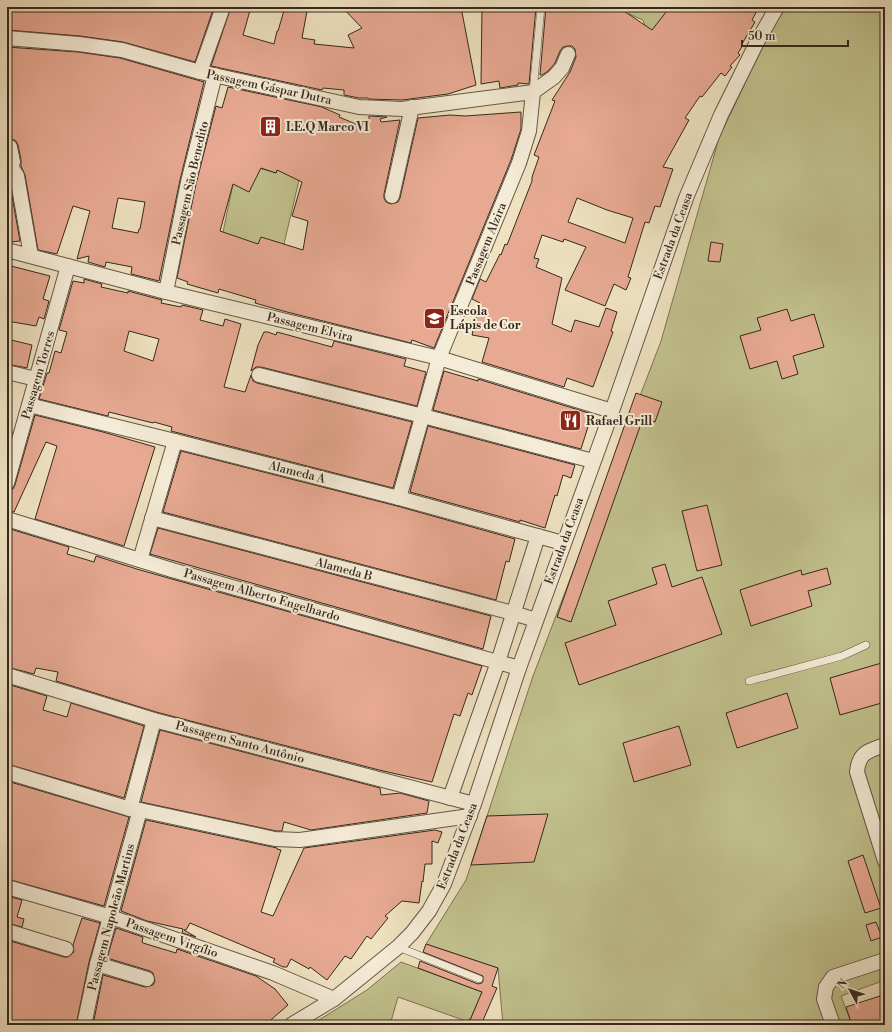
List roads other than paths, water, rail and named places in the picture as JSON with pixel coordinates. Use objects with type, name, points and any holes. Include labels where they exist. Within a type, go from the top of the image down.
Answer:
[{"type":"street","points":[[200,72],[223,7]]},
{"type":"street","name":"Estrada da Ceasa","points":[[291,1025],[334,999],[398,947],[412,933],[429,911],[444,884],[472,810],[519,668],[612,411],[686,198],[721,114],[756,42],[777,7]]},
{"type":"street","name":"Passagem Gáspar Dutra","points":[[7,38],[79,44],[122,50],[200,72],[359,107],[402,109],[533,92]]},
{"type":"street","points":[[533,92],[558,73],[562,68],[568,54]]},
{"type":"street","name":"Passagem São Benedito","points":[[166,292],[188,182],[215,75]]},
{"type":"street","name":"Passagem Alzira","points":[[399,498],[439,358],[519,163],[529,131],[533,92]]},
{"type":"street","points":[[392,196],[412,107]]},
{"type":"street","points":[[7,148],[10,147],[13,162],[11,167],[17,176],[31,256]]},
{"type":"street","name":"Passagem Elvira","points":[[7,250],[166,292],[439,358],[612,411]]},
{"type":"street","name":"Passagem Torres","points":[[7,483],[68,266]]},
{"type":"street","points":[[7,372],[36,380]]},
{"type":"street","points":[[259,375],[593,461]]},
{"type":"street","name":"Alameda A","points":[[29,405],[399,498],[563,543]]},
{"type":"street","points":[[140,560],[175,441]]},
{"type":"street","name":"Alameda B","points":[[152,518],[536,620]]},
{"type":"street","name":"Passagem Alberto Engelhardo","points":[[7,519],[140,560],[519,668]]},
{"type":"street","name":"Estrada da Ceasa","points":[[450,798],[498,662],[538,536]]},
{"type":"street","name":"Passagem Santo Antônio","points":[[7,674],[154,720],[450,798],[472,810]]},
{"type":"street","name":"Passagem Napoleão Martins","points":[[84,1025],[97,964],[110,917],[135,809],[154,720]]},
{"type":"street","points":[[885,745],[866,751],[858,764],[857,772],[885,861]]},
{"type":"street","points":[[7,772],[135,809],[275,840],[312,838],[472,810]]},
{"type":"street","name":"Passagem Virgílio","points":[[7,887],[110,917],[272,973],[334,999]]},
{"type":"street","points":[[7,931],[66,949]]},
{"type":"street","points":[[833,1025],[824,999],[826,987],[833,977],[885,960]]},
{"type":"street","points":[[97,964],[147,979]]},
{"type":"lane","name":"Passagem Alzira","points":[[533,92],[541,7]]},
{"type":"lane","points":[[749,681],[842,656],[866,645]]},
{"type":"lane","points":[[398,947],[479,978]]},
{"type":"place","name":"I.E.Q Marco VI","points":[[271,127]]},
{"type":"place","name":"Escola Lápis de Cor","points":[[435,318]]},
{"type":"place","name":"Rafael Grill","points":[[571,421]]}]
